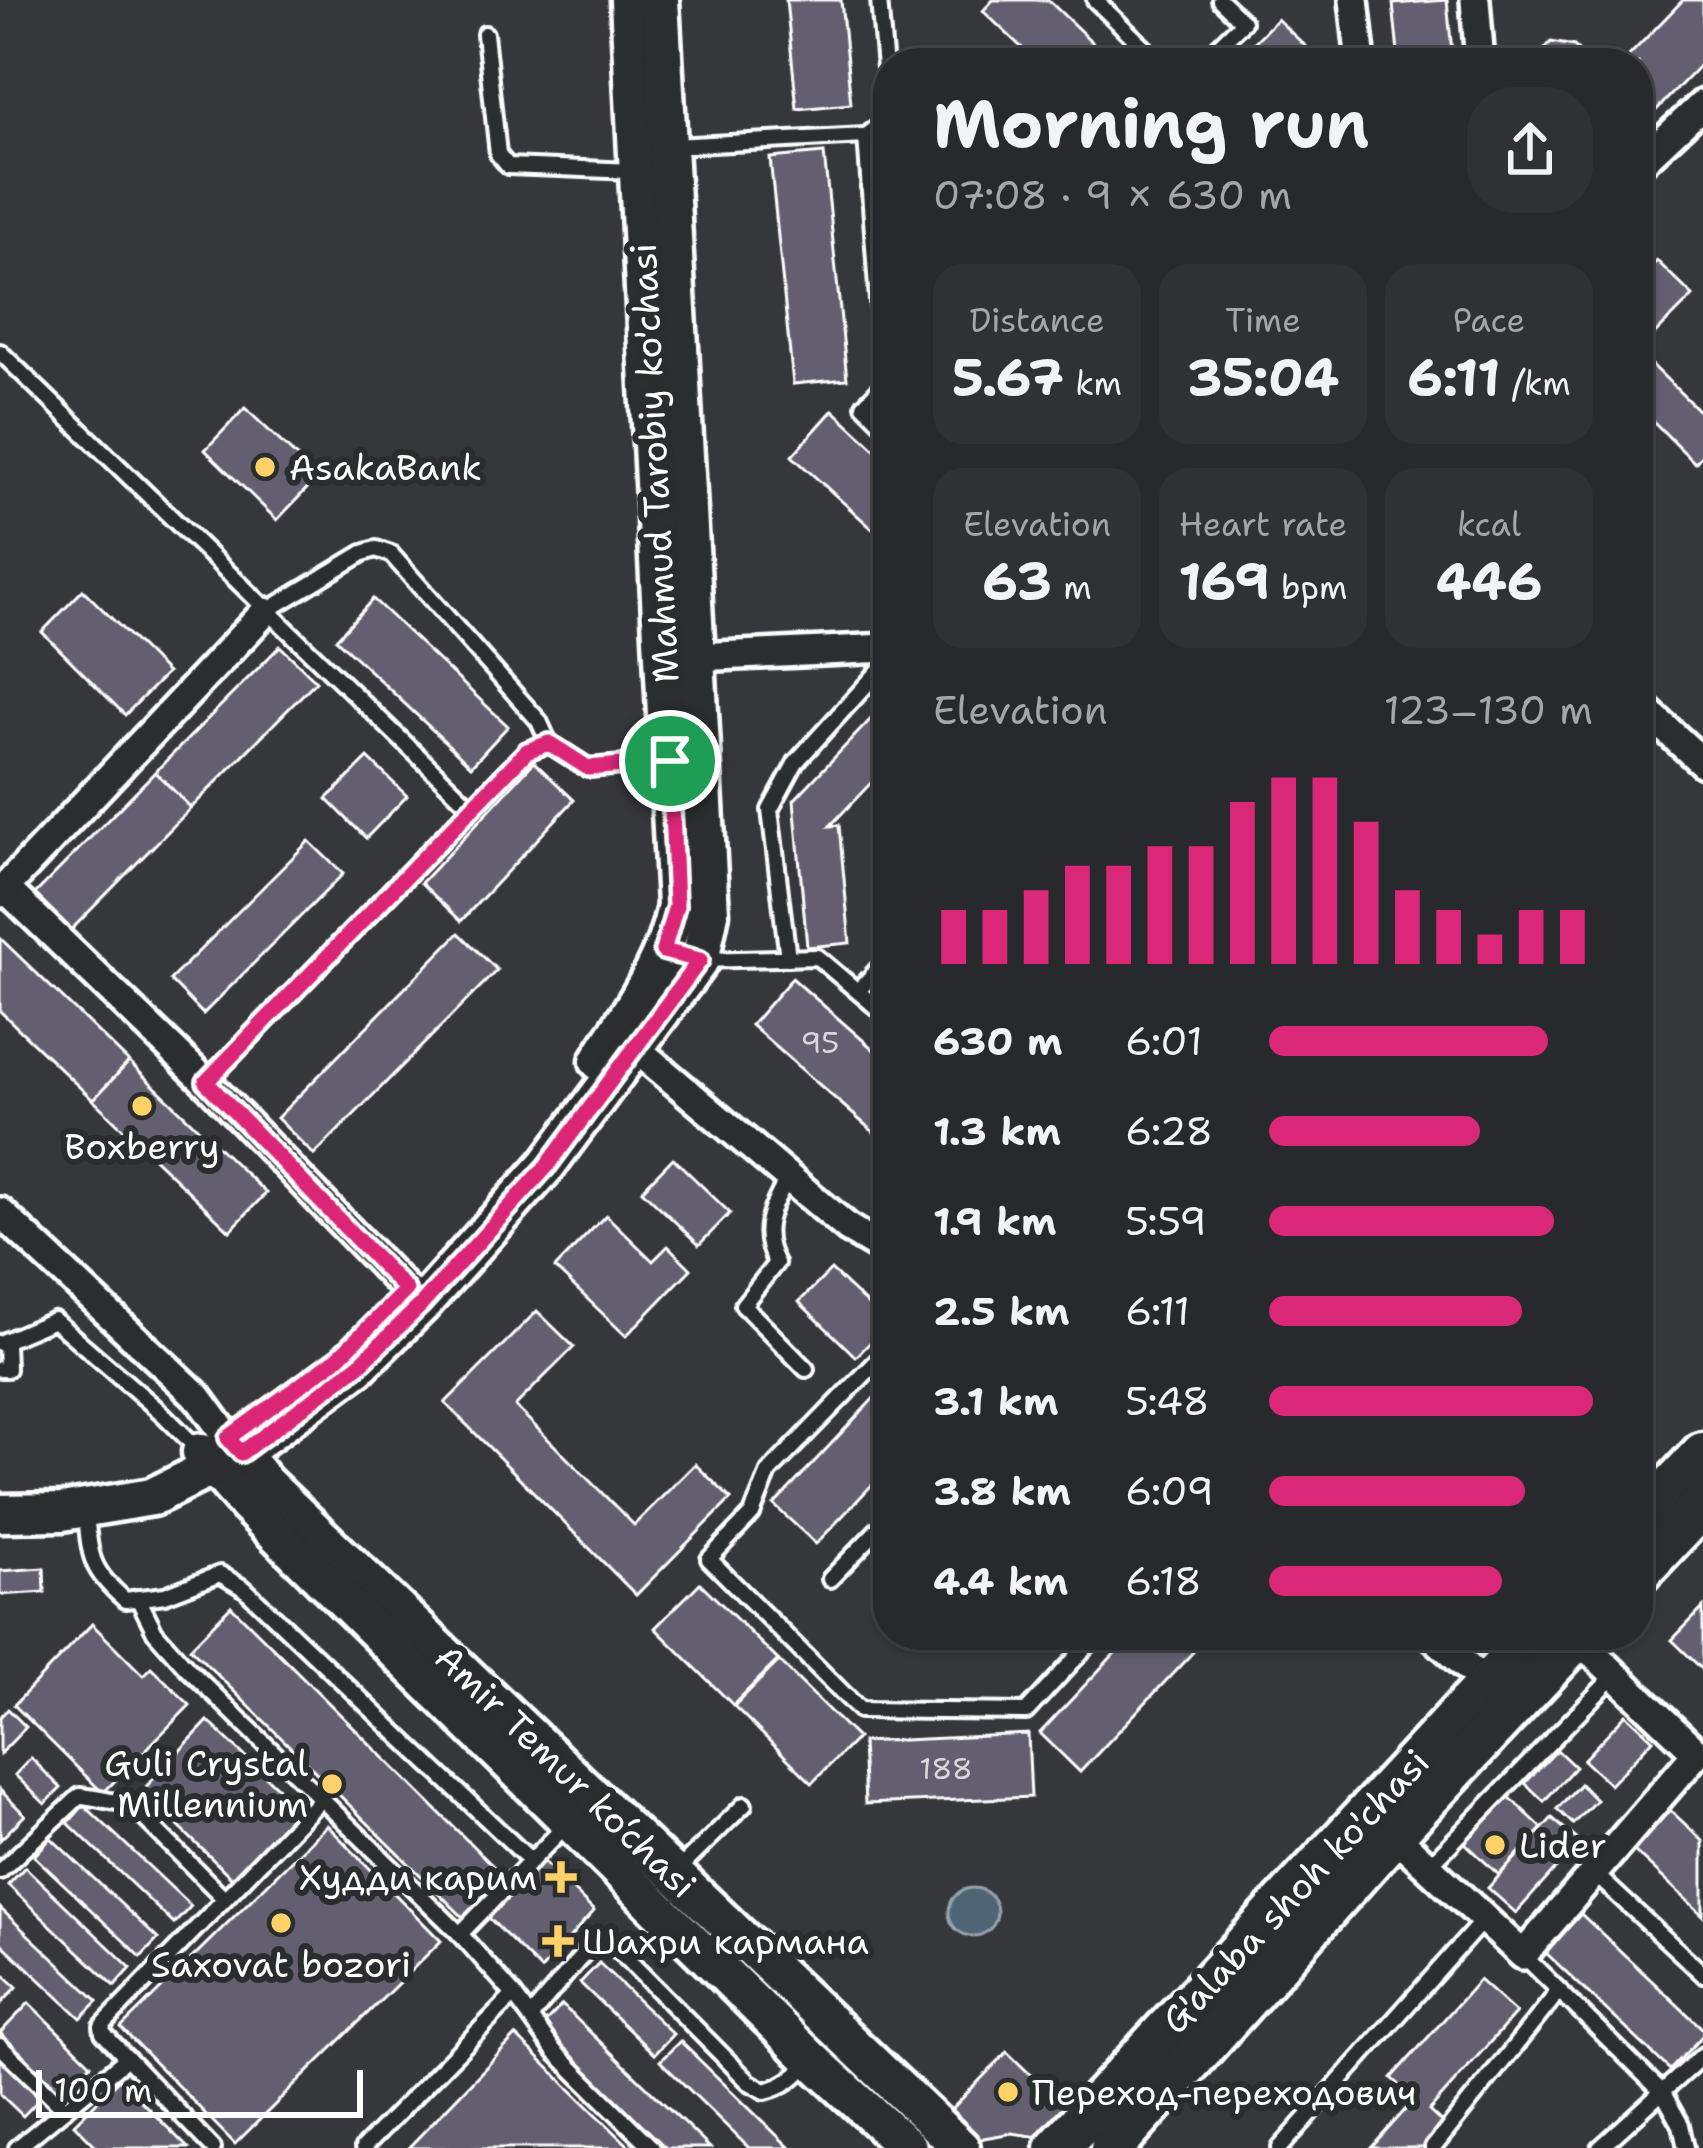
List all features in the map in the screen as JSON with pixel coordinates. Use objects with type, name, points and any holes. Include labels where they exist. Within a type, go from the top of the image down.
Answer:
[{"type":"main road","name":"Mahmud Tarobiy ko'chasi","points":[[627,1040],[676,906],[629,0]]},
{"type":"main road","name":"Mahmud Tarobiy ko'chasi","points":[[0,1513],[85,1508],[152,1497],[358,1366],[413,1297],[548,1165],[627,1040],[700,960],[710,913],[659,0]]},
{"type":"main road","points":[[0,1492],[88,1485],[221,1453]]},
{"type":"main road","name":"Amir Temur ko‘chasi","points":[[221,1453],[248,1505],[810,2058],[908,2148]]},
{"type":"main road","name":"Amir Temur ko‘chasi","points":[[221,1453],[265,1483],[961,2148]]},
{"type":"main road","points":[[1653,1507],[1703,1454]]},
{"type":"main road","points":[[1653,1557],[1703,1504]]},
{"type":"main road","name":"G'alaba shoh ko'chasi","points":[[1057,2148],[1519,1650]]},
{"type":"main road","name":"G'alaba shoh ko'chasi","points":[[1112,2148],[1393,1834],[1566,1650]]},
{"type":"street","points":[[1354,0],[1359,48]]},
{"type":"street","points":[[1475,0],[1479,48]]},
{"type":"street","points":[[1653,151],[1703,104]]},
{"type":"street","points":[[266,612],[2,890],[206,1082],[413,1297]]},
{"type":"street","name":"Mahmud Tarobiy ko'chasi","points":[[694,657],[873,649]]},
{"type":"street","points":[[1653,717],[1703,763]]},
{"type":"street","points":[[627,1040],[848,1228],[873,1243]]},
{"type":"street","points":[[0,1213],[198,1397],[221,1453]]},
{"type":"street","points":[[1448,1650],[1487,1685]]},
{"type":"street","points":[[1393,1834],[1523,1955],[1701,1752],[1593,1650]]},
{"type":"lane","points":[[879,0],[883,48]]},
{"type":"lane","points":[[1095,0],[1145,48]]},
{"type":"lane","points":[[1216,48],[1243,22],[1220,0]]},
{"type":"lane","points":[[485,34],[498,154],[508,166],[639,171]]},
{"type":"lane","points":[[668,147],[866,136],[873,130]]},
{"type":"lane","points":[[866,136],[873,240]]},
{"type":"lane","points":[[869,187],[873,191]]},
{"type":"lane","points":[[0,352],[471,807]]},
{"type":"lane","points":[[266,612],[363,553],[376,549],[391,554],[539,721],[549,743],[588,768],[670,761]]},
{"type":"lane","points":[[788,958],[770,810],[796,762],[873,677]]},
{"type":"lane","points":[[206,1082],[527,751],[549,743]]},
{"type":"lane","points":[[663,951],[700,960],[817,957],[873,1004]]},
{"type":"lane","points":[[858,991],[873,974]]},
{"type":"lane","points":[[788,1178],[767,1215],[766,1246],[776,1263],[743,1305],[806,1369]]},
{"type":"lane","points":[[0,1370],[7,1369],[3,1343],[54,1320],[163,1414],[221,1453]]},
{"type":"lane","points":[[873,1365],[769,1472],[752,1514],[709,1559],[860,1710],[1026,1712],[1083,1650]]},
{"type":"lane","points":[[85,1508],[92,1564],[102,1581],[125,1600],[164,1595],[220,1574],[245,1588],[532,1861]]},
{"type":"lane","points":[[830,1580],[873,1535]]},
{"type":"lane","points":[[137,1598],[155,1633],[187,1668],[460,1934],[514,1995],[555,2052],[652,2148]]},
{"type":"lane","points":[[1428,1867],[1616,1674]]},
{"type":"lane","points":[[0,1871],[80,1796],[91,1796],[129,1803],[224,1898]]},
{"type":"lane","points":[[213,2148],[103,2033],[106,2019],[321,1799]]},
{"type":"lane","points":[[674,1874],[744,1805]]},
{"type":"lane","points":[[460,1934],[570,1822]]},
{"type":"lane","points":[[1594,1873],[1703,1974]]},
{"type":"lane","points":[[1280,2148],[1484,1919]]},
{"type":"lane","points":[[530,2016],[592,1943],[602,1940],[749,2082],[764,2091],[798,2074],[810,2058]]},
{"type":"lane","points":[[1523,1955],[1663,2093],[1682,2125],[1686,2148]]},
{"type":"lane","points":[[1433,2148],[1559,1991]]},
{"type":"lane","points":[[363,2148],[514,1995]]},
{"type":"lane","points":[[0,2046],[65,2109]]},
{"type":"lane","points":[[1600,2148],[1703,2055]]},
{"type":"lane","points":[[17,2148],[127,2058]]},
{"type":"water","points":[[973,1888],[990,1895],[997,1912],[990,1929],[973,1936],[956,1929],[949,1912],[956,1895]]},
{"type":"building","points":[[786,0],[841,0],[851,104],[797,109]]},
{"type":"building","points":[[993,0],[1048,0],[1098,48],[1022,48],[983,11]]},
{"type":"building","points":[[1447,0],[1452,48],[1397,48],[1393,4]]},
{"type":"building","points":[[1683,0],[1703,0],[1703,62],[1653,114],[1653,48],[1637,48]]},
{"type":"building","points":[[1277,19],[1308,48],[1249,48]]},
{"type":"building","points":[[1551,42],[1576,48],[1546,48]]},
{"type":"building","points":[[824,153],[847,379],[793,384],[770,158]]},
{"type":"building","points":[[1657,261],[1693,296],[1653,336],[1653,265]]},
{"type":"building","points":[[1653,366],[1703,415],[1703,454],[1695,463],[1653,421]]},
{"type":"building","points":[[245,408],[318,477],[277,520],[205,450]]},
{"type":"building","points":[[833,410],[873,447],[873,529],[792,456]]},
{"type":"building","points":[[83,590],[167,673],[125,715],[42,632]]},
{"type":"building","points":[[373,599],[508,726],[471,766],[336,639]]},
{"type":"building","points":[[280,646],[316,681],[191,808],[155,772]]},
{"type":"building","points":[[873,717],[873,781],[830,826],[839,825],[850,943],[807,947],[794,800]]},
{"type":"building","points":[[368,758],[407,796],[366,838],[327,799]]},
{"type":"building","points":[[534,762],[574,800],[461,921],[421,883]]},
{"type":"building","points":[[155,772],[191,808],[65,936],[29,900]]},
{"type":"building","points":[[309,841],[343,874],[203,1014],[170,980]]},
{"type":"building","points":[[459,933],[497,970],[314,1155],[277,1118]]},
{"type":"building","points":[[0,938],[129,1062],[93,1100],[0,1011]]},
{"type":"building","points":[[792,978],[873,1049],[873,1132],[751,1025]]},
{"type":"building","points":[[129,1062],[266,1193],[230,1231],[93,1100]]},
{"type":"building","points":[[673,1158],[730,1213],[699,1245],[642,1190]]},
{"type":"building","points":[[606,1215],[653,1261],[668,1246],[691,1269],[626,1336],[555,1268]]},
{"type":"building","points":[[831,1270],[873,1310],[873,1339],[856,1357],[799,1302]]},
{"type":"building","points":[[537,1311],[574,1347],[515,1406],[634,1525],[695,1464],[731,1499],[636,1595],[445,1403]]},
{"type":"building","points":[[873,1399],[873,1484],[816,1544],[774,1505]]},
{"type":"building","points":[[44,1568],[45,1592],[0,1595],[0,1571]]},
{"type":"building","points":[[700,1583],[778,1660],[733,1705],[655,1628]]},
{"type":"building","points":[[231,1606],[503,1876],[463,1917],[190,1648]]},
{"type":"building","points":[[1703,1608],[1703,1670],[1672,1640]]},
{"type":"building","points":[[92,1624],[143,1675],[151,1667],[190,1705],[103,1793],[14,1705]]},
{"type":"building","points":[[1118,1650],[1195,1650],[1080,1772],[1040,1733]]},
{"type":"building","points":[[779,1661],[857,1738],[812,1783],[734,1706]]},
{"type":"building","points":[[8,1709],[26,1727],[0,1754],[0,1717]]},
{"type":"building","points":[[1626,1714],[1653,1739],[1610,1785],[1583,1760]]},
{"type":"building","points":[[208,1721],[299,1808],[232,1878],[142,1791]]},
{"type":"building","points":[[1028,1734],[1031,1797],[865,1804],[862,1742]]},
{"type":"building","points":[[1557,1750],[1575,1767],[1544,1801],[1525,1783]]},
{"type":"building","points":[[31,1758],[61,1788],[45,1804],[15,1775]]},
{"type":"building","points":[[1580,1784],[1596,1800],[1573,1824],[1557,1809]]},
{"type":"building","points":[[0,1790],[25,1815],[0,1840]]},
{"type":"building","points":[[1507,1795],[1542,1828],[1499,1875],[1464,1842]]},
{"type":"building","points":[[84,1805],[191,1906],[174,1924],[68,1823]]},
{"type":"building","points":[[1670,1810],[1703,1841],[1703,1915],[1633,1850]]},
{"type":"building","points":[[1552,1818],[1580,1842],[1516,1913],[1488,1888]]},
{"type":"building","points":[[327,1825],[441,1941],[235,2144],[121,2028]]},
{"type":"building","points":[[51,1838],[158,1939],[141,1957],[34,1856]]},
{"type":"building","points":[[540,1858],[594,1911],[541,1970],[484,1913]]},
{"type":"building","points":[[25,1867],[131,1968],[115,1986],[8,1885]]},
{"type":"building","points":[[0,1908],[98,2001],[81,2018],[0,1942]]},
{"type":"building","points":[[1581,1914],[1703,2029],[1703,2035],[1670,2070],[1545,1952]]},
{"type":"building","points":[[599,1963],[673,2034],[654,2054],[580,1983]]},
{"type":"building","points":[[0,1971],[17,1987],[0,2005]]},
{"type":"building","points":[[1479,1980],[1516,2013],[1429,2111],[1445,2126],[1425,2148],[1371,2148],[1415,2099],[1392,2078]]},
{"type":"building","points":[[29,2003],[91,2064],[61,2094],[0,2033]]},
{"type":"building","points":[[562,2005],[710,2148],[666,2148],[541,2027]]},
{"type":"building","points":[[516,2036],[631,2148],[408,2148]]},
{"type":"building","points":[[680,2041],[790,2148],[749,2148],[660,2061]]},
{"type":"building","name":"Переход-переходович","points":[[1007,2052],[1107,2148],[1059,2148],[1039,2137],[1012,2133],[984,2138],[965,2148],[914,2148]]},
{"type":"building","points":[[0,2056],[42,2096],[23,2116],[0,2094]]},
{"type":"building","points":[[119,2079],[188,2148],[98,2148],[74,2124]]},
{"type":"place","name":"AsakaBank","points":[[265,467]]},
{"type":"place","name":"Boxberry","points":[[142,1106]]},
{"type":"place","name":"Guli Crystal Millennium","points":[[332,1784]]},
{"type":"place","name":"Lider","points":[[1495,1845]]},
{"type":"place","name":"Худди карим","points":[[561,1877]]},
{"type":"place","name":"Saxovat bozori","points":[[281,1923]]},
{"type":"place","name":"Шахри кармана","points":[[558,1941]]},
{"type":"place","name":"Переход-переходович","points":[[1008,2092]]},
{"type":"route","points":[[549,743],[588,768],[670,761],[676,906],[663,951],[700,960],[548,1165],[421,1305],[358,1366],[241,1453],[228,1438],[339,1357],[406,1290],[206,1082],[527,751],[549,743]]}]
